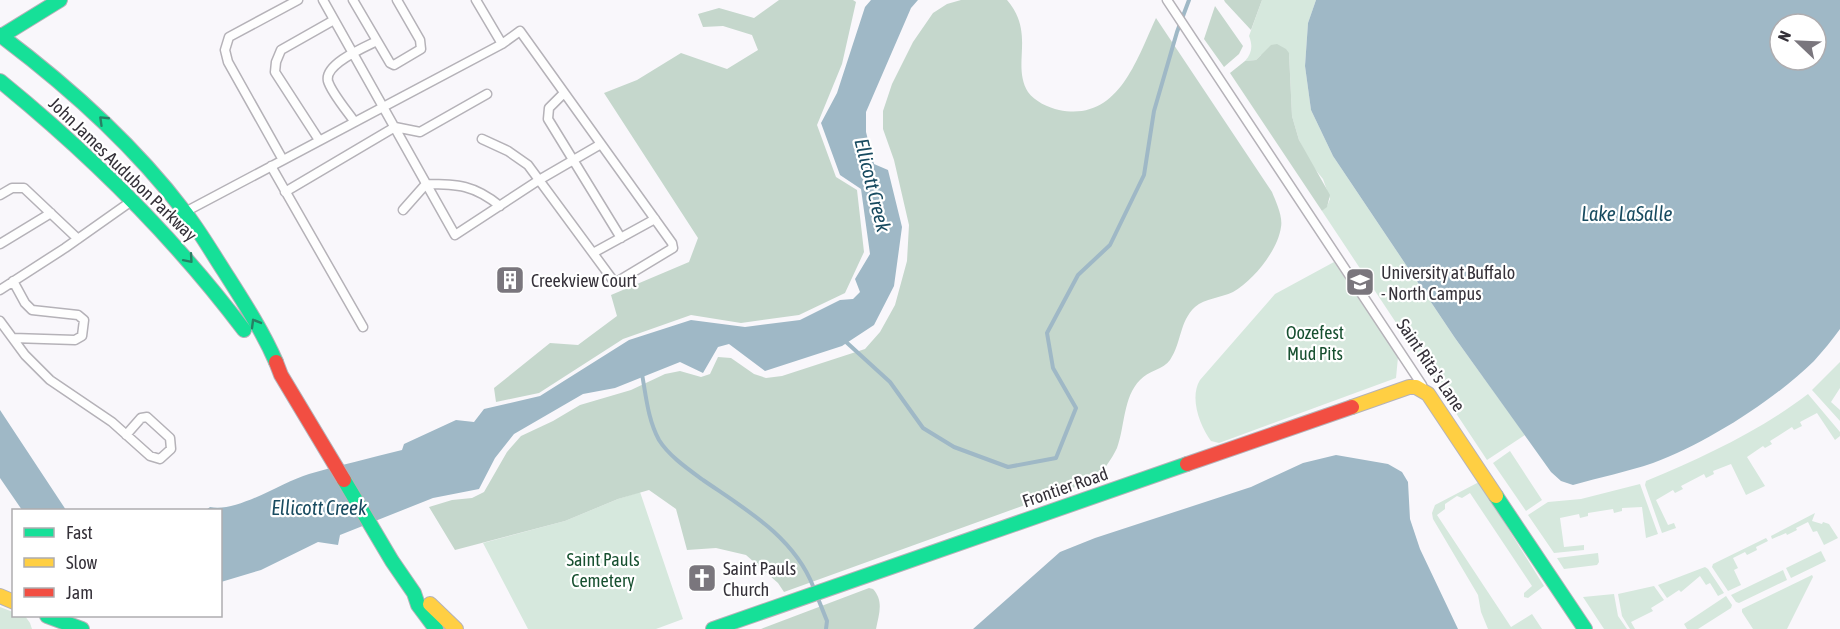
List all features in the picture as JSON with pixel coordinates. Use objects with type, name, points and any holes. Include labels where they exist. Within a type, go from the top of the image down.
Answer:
[{"type":"main road","points":[[0,36],[60,0]]},
{"type":"main road","name":"John James Audubon Parkway","points":[[0,36],[53,75],[108,125],[185,212],[244,303],[276,357],[281,375],[392,561],[414,593],[418,605],[436,629]]},
{"type":"main road","name":"John James Audubon Parkway","points":[[0,81],[74,142],[133,199],[186,255],[228,307],[268,363],[281,375]]},
{"type":"main road","name":"Frontier Road","points":[[713,629],[1402,388],[1416,387],[1428,394]]},
{"type":"main road","name":"Saint Rita's Lane","points":[[1428,394],[1585,629]]},
{"type":"main road","name":"John James Audubon Parkway","points":[[414,593],[426,599],[456,629]]},
{"type":"main road","points":[[46,618],[82,629]]},
{"type":"lane","points":[[283,160],[228,62],[225,50],[229,37],[298,0]]},
{"type":"lane","points":[[323,0],[455,234],[539,180],[601,144]]},
{"type":"lane","points":[[353,0],[390,63],[394,65],[421,49],[420,40],[397,0]]},
{"type":"lane","points":[[476,0],[502,44]]},
{"type":"lane","name":"Saint Rita's Lane","points":[[1167,0],[1428,394]]},
{"type":"lane","points":[[319,140],[275,72],[276,62],[281,50],[334,20]]},
{"type":"lane","points":[[185,212],[502,44],[520,31],[672,243],[673,248],[615,283],[528,165],[482,139]]},
{"type":"lane","points":[[354,121],[328,82],[328,74],[332,68],[354,53],[377,41]]},
{"type":"lane","points":[[564,93],[549,108],[548,118],[621,238]]},
{"type":"lane","points":[[285,192],[395,127],[420,132],[487,94]]},
{"type":"lane","points":[[271,166],[363,327]]},
{"type":"lane","points":[[403,210],[426,184],[452,184],[473,188],[500,206]]},
{"type":"lane","points":[[0,195],[12,188],[24,188],[78,238]]},
{"type":"lane","points":[[0,290],[133,199]]},
{"type":"lane","points":[[0,244],[51,213]]},
{"type":"lane","points":[[593,253],[655,219]]},
{"type":"lane","points":[[13,281],[25,303],[32,310],[78,315],[84,320],[82,336],[75,340],[13,338]]},
{"type":"lane","points":[[0,321],[35,366],[50,380],[112,422],[126,435],[150,456],[160,459],[171,448],[170,438],[147,417],[141,418],[126,435]]},
{"type":"green space","points":[[779,0],[853,0],[856,2],[842,64],[817,125],[836,177],[857,190],[864,252],[845,293],[799,315],[741,323],[691,315],[623,339],[539,393],[496,402],[494,388],[550,343],[578,345],[617,316],[611,295],[689,262],[698,238],[604,93],[637,80],[681,53],[727,69],[758,50],[752,35],[723,26],[703,27],[698,14],[719,8],[754,18]]},
{"type":"green space","points":[[961,0],[1007,0],[1016,13],[1020,25],[1023,81],[1028,92],[1042,104],[1059,110],[1079,111],[1096,107],[1110,98],[1132,69],[1156,18],[1272,192],[1280,214],[1279,236],[1270,255],[1256,273],[1233,292],[1195,307],[1186,319],[1170,360],[1164,366],[1143,377],[1134,387],[1127,403],[1117,448],[1097,479],[784,592],[778,583],[746,555],[716,548],[687,550],[676,509],[649,490],[618,499],[565,521],[455,550],[429,507],[452,500],[472,498],[484,492],[507,452],[521,436],[580,405],[631,390],[665,374],[680,371],[701,377],[710,374],[718,357],[731,358],[754,374],[766,378],[782,376],[865,349],[880,332],[895,305],[907,261],[909,225],[894,160],[883,129],[883,111],[892,84],[913,42],[933,13],[947,4]]},
{"type":"green space","points":[[1224,0],[1262,0],[1251,30],[1225,2]]},
{"type":"green space","points":[[1262,0],[1316,0],[1308,23],[1305,66],[1311,110],[1333,156],[1455,338],[1525,435],[1487,460],[1322,211],[1330,199],[1323,179],[1310,163],[1299,140],[1292,116],[1289,53],[1261,55],[1256,60],[1245,61],[1251,49],[1249,36]]},
{"type":"green space","points":[[1215,6],[1243,46],[1239,54],[1224,67],[1204,39]]},
{"type":"green space","points":[[1277,44],[1289,53],[1292,116],[1299,140],[1330,195],[1327,207],[1322,211],[1230,73],[1245,61],[1256,60],[1271,45]]},
{"type":"green space","name":"Oozefest Mud Pits","points":[[1334,262],[1398,357],[1396,378],[1219,443],[1211,441],[1197,412],[1196,395],[1200,380],[1275,294]]},
{"type":"green space","points":[[1840,362],[1840,388],[1831,402],[1840,410],[1840,421],[1812,390]]},
{"type":"green space","points":[[1808,394],[1840,432],[1840,436],[1835,440],[1817,413],[1800,422],[1802,426],[1794,430],[1792,427],[1770,441],[1772,444],[1765,448],[1763,446],[1747,457],[1765,486],[1746,495],[1731,464],[1713,471],[1714,474],[1706,478],[1704,474],[1681,486],[1683,489],[1675,493],[1673,490],[1656,500],[1668,525],[1674,523],[1676,528],[1662,533],[1645,485],[1646,481],[1730,443],[1770,420]]},
{"type":"green space","points":[[1510,451],[1542,500],[1526,511],[1493,463]]},
{"type":"green space","points":[[1479,482],[1544,586],[1528,598],[1524,597],[1524,593],[1532,586],[1470,493],[1462,498],[1457,496],[1445,504],[1445,509],[1437,515],[1511,627],[1532,614],[1542,629],[1488,629],[1481,612],[1478,595],[1433,519],[1432,513],[1435,505]]},
{"type":"green space","points":[[1640,484],[1658,534],[1646,538],[1642,507],[1622,508],[1622,511],[1614,513],[1613,509],[1588,513],[1588,516],[1580,518],[1579,514],[1560,518],[1564,547],[1584,545],[1584,550],[1554,553],[1528,515],[1548,502],[1581,499]]},
{"type":"green space","name":"Saint Pauls Cemetery","points":[[640,492],[683,619],[656,629],[528,629],[483,543],[565,521]]},
{"type":"green space","points":[[1815,513],[1812,521],[1829,524],[1838,538],[1824,545],[1817,531],[1813,532],[1808,522],[1787,535],[1786,533],[1772,539],[1771,536]]},
{"type":"green space","points":[[1766,538],[1768,541],[1756,547],[1757,550],[1747,555],[1745,552],[1733,558],[1738,568],[1734,570],[1741,585],[1728,591],[1712,567],[1713,564]]},
{"type":"green space","points":[[1821,551],[1826,561],[1791,578],[1786,568]]},
{"type":"green space","points":[[1598,553],[1597,565],[1564,569],[1557,558]]},
{"type":"green space","points":[[1705,567],[1724,593],[1718,596],[1710,583],[1706,585],[1700,576],[1681,592],[1679,590],[1667,598],[1658,585]]},
{"type":"green space","points":[[1783,570],[1787,580],[1739,603],[1731,595]]},
{"type":"green space","points":[[1812,575],[1787,629],[1753,629],[1742,609]]},
{"type":"green space","points":[[1654,586],[1664,600],[1651,608],[1653,611],[1631,622],[1635,629],[1630,629],[1622,616],[1618,594]]},
{"type":"green space","points":[[869,588],[873,589],[880,603],[876,629],[761,629]]},
{"type":"green space","points":[[1614,594],[1618,616],[1627,629],[1604,629],[1583,597]]},
{"type":"green space","points":[[1726,596],[1732,605],[1731,608],[1698,629],[1687,629],[1684,624]]},
{"type":"green space","points":[[0,607],[12,612],[12,617],[26,617],[32,629],[0,629]]},
{"type":"water","name":"Ellicott Creek","points":[[871,0],[918,0],[911,8],[866,112],[866,132],[874,164],[888,170],[902,227],[894,286],[874,325],[842,346],[765,371],[729,344],[718,347],[703,373],[680,362],[615,388],[583,394],[514,434],[495,458],[479,489],[433,498],[340,535],[338,545],[318,542],[261,570],[222,582],[222,509],[207,509],[210,507],[233,506],[309,474],[402,450],[404,444],[456,420],[474,422],[484,409],[540,396],[629,340],[691,320],[745,327],[800,320],[840,300],[853,299],[860,292],[855,279],[870,254],[861,189],[840,175],[821,123],[837,93],[865,7]]},
{"type":"water","name":"Lake LaSalle","points":[[1316,0],[1840,0],[1840,329],[1814,361],[1798,376],[1738,420],[1695,444],[1674,455],[1643,466],[1573,485],[1561,481],[1551,472],[1455,338],[1333,156],[1311,110],[1305,66],[1308,23]]},
{"type":"water","points":[[0,410],[65,509],[21,509],[0,478]]},
{"type":"water","points":[[1336,455],[1388,464],[1402,472],[1408,482],[1410,519],[1420,549],[1458,629],[973,629],[1060,552],[1095,538],[1251,487],[1303,463]]},
{"type":"waterway","points":[[845,341],[890,382],[923,428],[954,447],[1008,467],[1056,458],[1076,408],[1053,368],[1047,333],[1078,275],[1110,245],[1144,175],[1154,111],[1177,32],[1189,0]]},
{"type":"waterway","points":[[642,374],[650,416],[663,446],[685,467],[751,513],[780,538],[793,552],[813,586]]},
{"type":"waterway","points":[[819,601],[827,621],[826,629]]},
{"type":"traffic: fast","points":[[0,37],[60,0]]},
{"type":"traffic: fast","points":[[0,35],[50,74],[98,117],[164,186],[205,241],[265,338],[276,362]]},
{"type":"traffic: fast","points":[[0,81],[67,138],[130,198],[189,262],[244,330]]},
{"type":"traffic: fast","points":[[713,629],[1187,464]]},
{"type":"traffic: fast","points":[[344,480],[392,561],[414,593],[418,605],[436,629]]},
{"type":"traffic: fast","points":[[1496,496],[1585,629]]},
{"type":"traffic: fast","points":[[50,617],[82,629]]},
{"type":"traffic: slow","points":[[1352,407],[1409,387],[1416,387],[1428,394],[1496,496]]},
{"type":"traffic: slow","points":[[0,596],[12,601]]},
{"type":"traffic: slow","points":[[430,604],[456,629]]},
{"type":"traffic: jam","points":[[276,362],[281,375],[344,480]]},
{"type":"traffic: jam","points":[[1187,464],[1352,407]]},
{"type":"place","name":"Creekview Court","points":[[510,280]]},
{"type":"place","name":"University at Buffalo - North Campus","points":[[1360,282]]},
{"type":"place","name":"Saint Pauls Church","points":[[702,578]]}]
